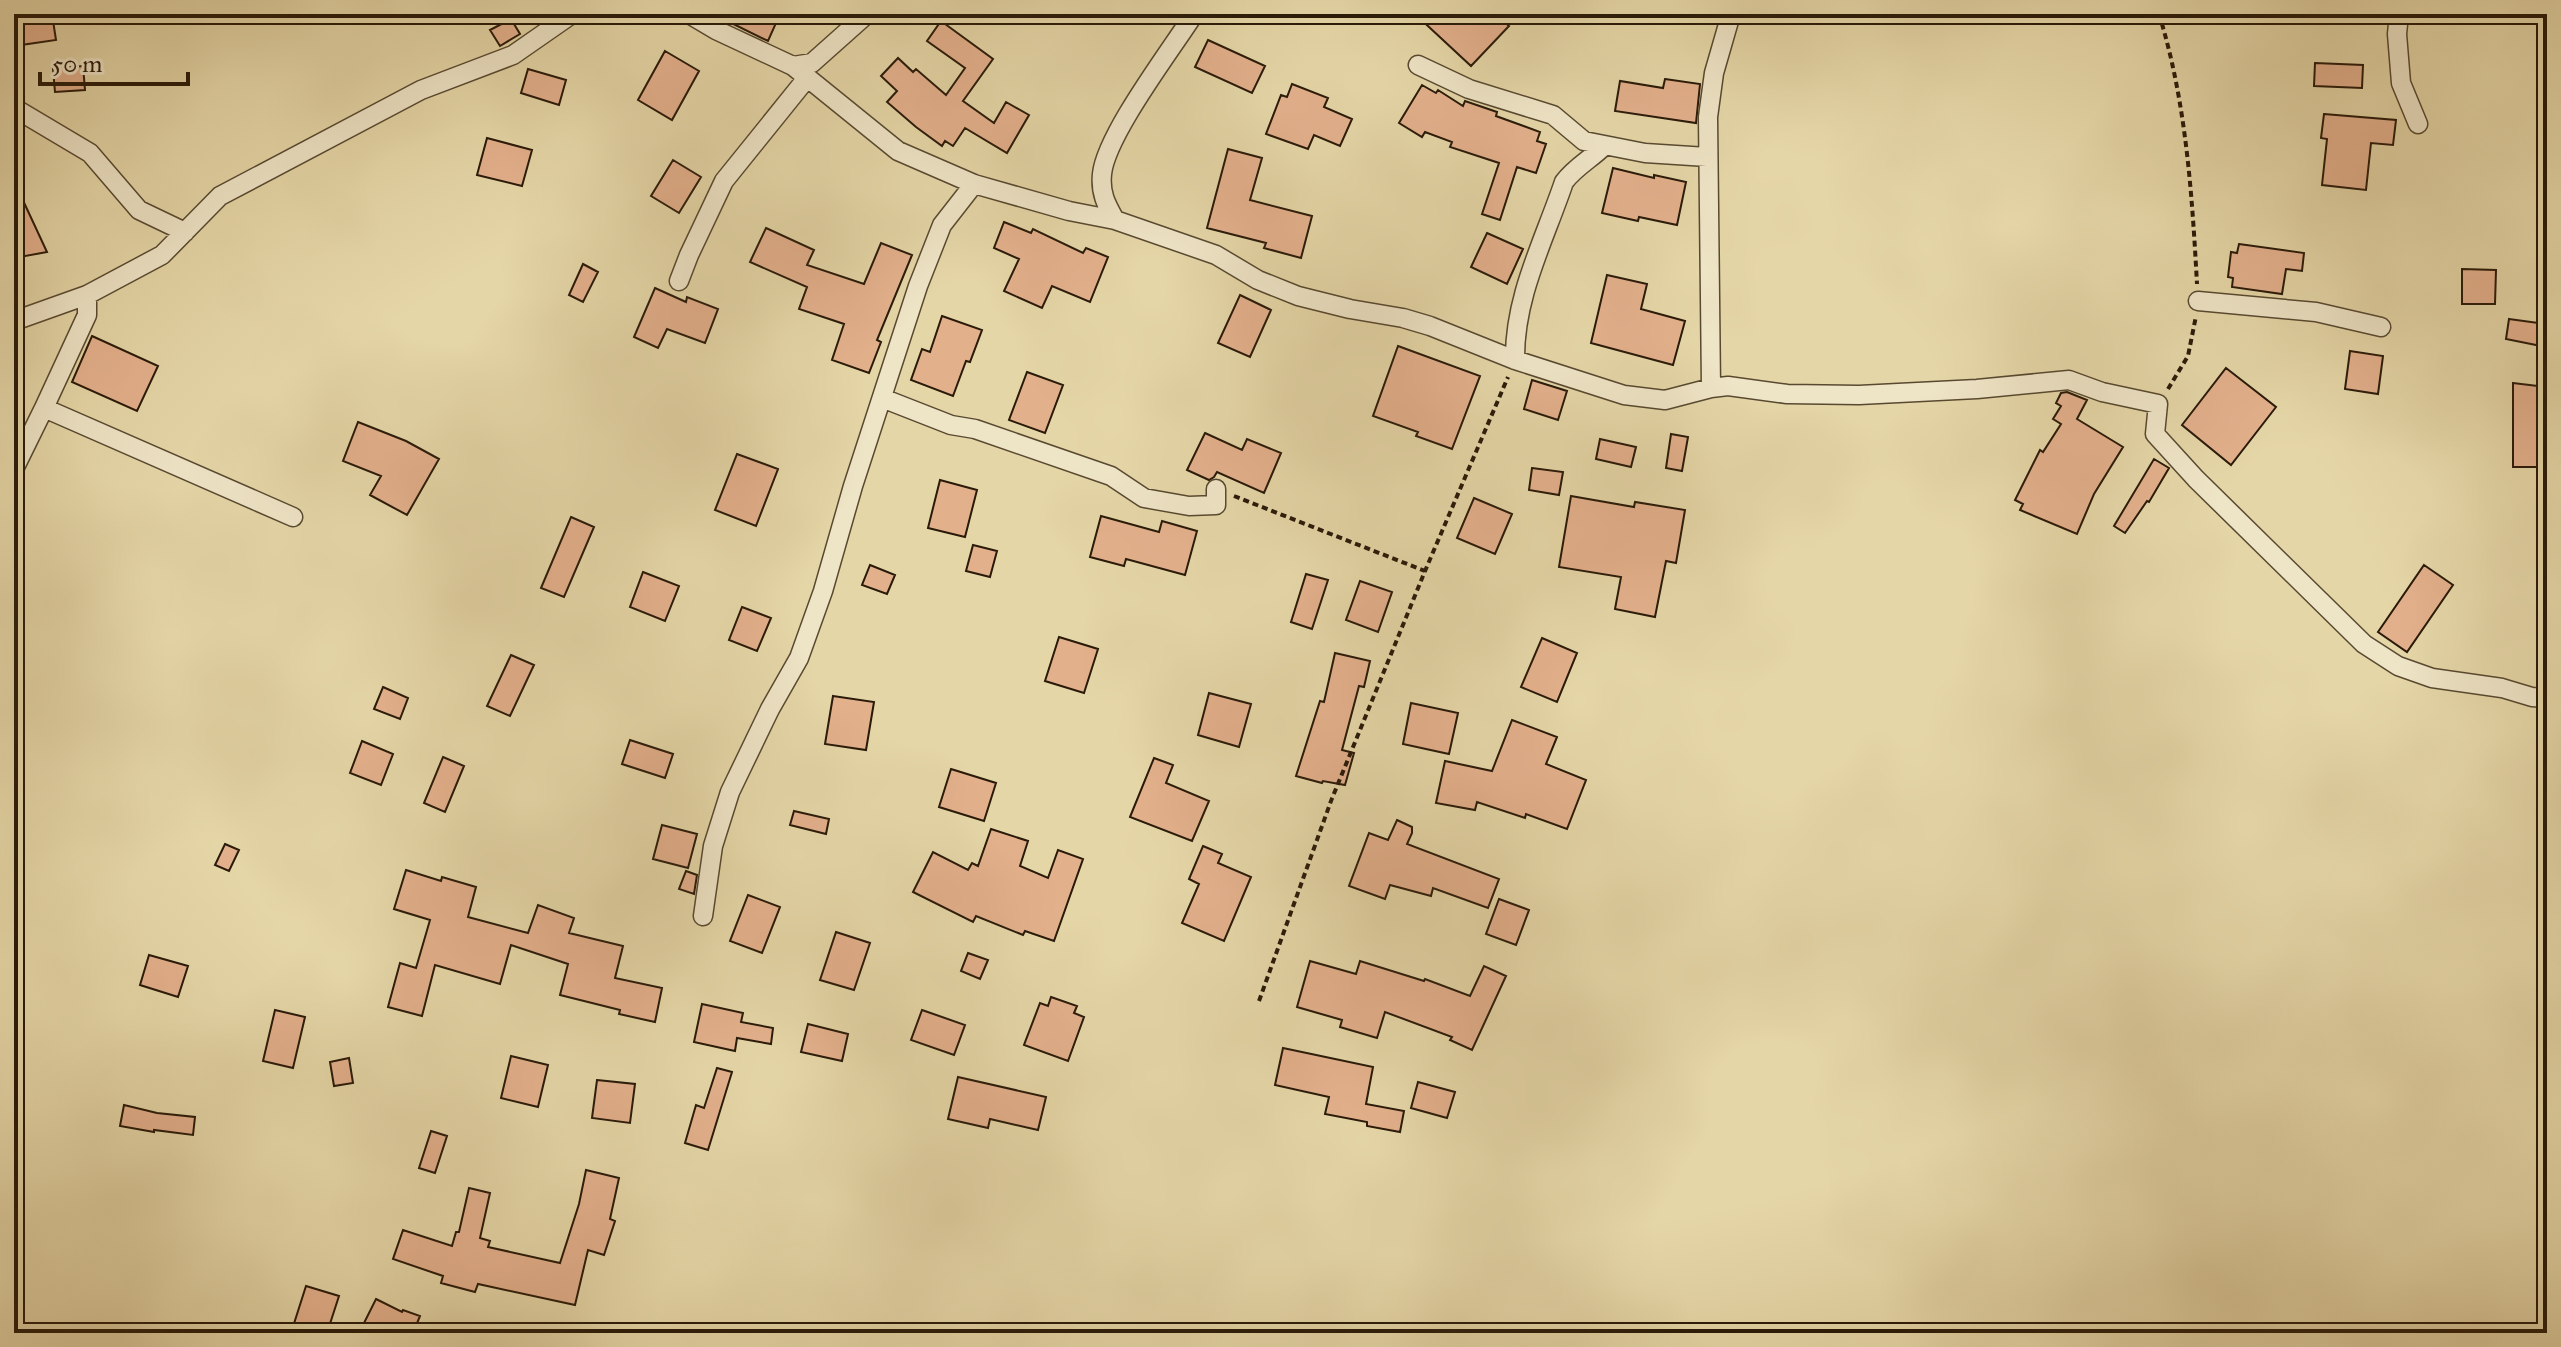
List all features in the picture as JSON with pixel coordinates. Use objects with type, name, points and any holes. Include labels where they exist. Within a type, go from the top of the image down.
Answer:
[{"type":"street","points":[[14,321],[87,295],[162,255],[220,196],[421,90],[513,55],[572,14]]},
{"type":"street","points":[[689,14],[800,72],[898,151],[974,184],[1069,211],[1115,220],[1216,255],[1258,280],[1298,296],[1430,326],[1515,360],[1624,395],[1665,400],[1728,386],[1787,394],[1859,395],[1977,389],[2069,380],[2102,392],[2158,404],[2155,434],[2196,479],[2364,644],[2398,666],[2432,678],[2547,698]]},
{"type":"street","points":[[679,281],[724,181],[800,72],[867,14]]},
{"type":"street","points":[[1115,220],[1102,197],[1102,172],[1115,136],[1194,14]]},
{"type":"street","points":[[1711,388],[1708,117],[1714,73],[1731,14]]},
{"type":"street","points":[[2399,14],[2397,34],[2401,83],[2418,124]]},
{"type":"street","points":[[1418,65],[1469,89],[1553,115],[1584,141],[1645,153],[1707,157]]},
{"type":"street","points":[[14,103],[16,109],[90,153],[139,210],[185,232]]},
{"type":"street","points":[[1515,360],[1515,336],[1521,303],[1564,182],[1573,169],[1590,160],[1604,146]]},
{"type":"street","points":[[703,916],[713,846],[730,792],[770,709],[799,658],[823,591],[853,486],[918,286],[942,225],[974,184]]},
{"type":"street","points":[[14,469],[87,315],[87,295]]},
{"type":"street","points":[[2198,301],[2316,312],[2381,327]]},
{"type":"street","points":[[882,398],[951,425],[975,429],[1111,476],[1144,498],[1189,506],[1216,505],[1216,489]]},
{"type":"street","points":[[44,408],[293,517]]},
{"type":"path","points":[[2158,404],[2188,356],[2198,301],[2191,167],[2159,14]]},
{"type":"path","points":[[1259,1001],[1331,801],[1515,360]]},
{"type":"path","points":[[1216,489],[1425,571]]},
{"type":"building","points":[[14,14],[52,14],[56,40],[14,46]]},
{"type":"building","points":[[713,14],[780,14],[768,41]]},
{"type":"building","points":[[1415,14],[1496,14],[1509,26],[1471,66]]},
{"type":"building","points":[[511,19],[520,34],[500,46],[490,30]]},
{"type":"building","points":[[941,21],[993,59],[963,101],[994,123],[1006,102],[1029,115],[1007,153],[965,128],[953,146],[945,141],[942,146],[887,102],[897,91],[881,76],[898,58],[946,95],[965,68],[927,41]]},
{"type":"building","points":[[1208,40],[1265,66],[1252,93],[1195,67]]},
{"type":"building","points":[[665,51],[699,71],[672,120],[638,100]]},
{"type":"building","points":[[2315,63],[2363,65],[2362,88],[2314,86]]},
{"type":"building","points":[[83,66],[85,90],[55,92],[53,69]]},
{"type":"building","points":[[528,69],[566,80],[559,105],[521,93]]},
{"type":"building","points":[[1665,79],[1700,84],[1696,123],[1615,111],[1620,81],[1663,88]]},
{"type":"building","points":[[1292,84],[1328,98],[1324,107],[1352,119],[1340,146],[1314,135],[1308,149],[1266,134],[1281,95],[1287,97]]},
{"type":"building","points":[[1422,85],[1436,93],[1438,90],[1463,106],[1465,101],[1540,132],[1537,141],[1546,144],[1536,173],[1517,167],[1500,220],[1482,214],[1499,163],[1450,147],[1452,142],[1425,132],[1422,137],[1399,123]]},
{"type":"building","points":[[2324,114],[2396,120],[2393,145],[2371,143],[2366,190],[2322,185],[2327,139],[2321,138]]},
{"type":"building","points":[[487,138],[532,150],[522,186],[477,175]]},
{"type":"building","points":[[1228,149],[1262,158],[1250,200],[1312,216],[1301,258],[1264,248],[1266,243],[1207,228]]},
{"type":"building","points":[[673,160],[701,177],[679,213],[651,196]]},
{"type":"building","points":[[1613,168],[1686,182],[1677,225],[1602,213]]},
{"type":"building","points":[[14,181],[47,252],[20,257],[14,244]]},
{"type":"building","points":[[1004,222],[1031,233],[1033,229],[1083,253],[1086,248],[1108,257],[1090,302],[1052,286],[1042,308],[1004,291],[1019,259],[994,248]]},
{"type":"building","points":[[766,228],[814,250],[807,265],[864,284],[881,243],[912,255],[877,340],[881,342],[869,373],[832,360],[844,324],[799,309],[807,287],[750,262]]},
{"type":"building","points":[[1487,233],[1523,249],[1507,284],[1471,267]]},
{"type":"building","points":[[2239,244],[2304,253],[2302,271],[2286,269],[2282,294],[2232,287],[2233,278],[2228,277],[2231,252],[2237,253]]},
{"type":"building","points":[[583,264],[598,272],[583,302],[569,295]]},
{"type":"building","points":[[2462,269],[2496,270],[2495,304],[2462,304]]},
{"type":"building","points":[[1607,275],[1647,284],[1641,309],[1685,321],[1673,365],[1591,343]]},
{"type":"building","points":[[655,288],[686,302],[687,297],[718,309],[705,343],[667,329],[658,348],[634,337]]},
{"type":"building","points":[[1240,295],[1271,310],[1250,357],[1218,343]]},
{"type":"building","points":[[942,316],[982,330],[953,396],[911,380],[922,349],[930,352]]},
{"type":"building","points":[[2509,319],[2545,324],[2541,346],[2506,339]]},
{"type":"building","points":[[92,336],[158,366],[137,411],[72,382]]},
{"type":"building","points":[[1398,346],[1480,376],[1452,449],[1416,436],[1418,432],[1373,416]]},
{"type":"building","points":[[2350,351],[2383,356],[2378,394],[2345,389]]},
{"type":"building","points":[[2226,368],[2276,407],[2231,465],[2182,425]]},
{"type":"building","points":[[1027,372],[1063,385],[1045,433],[1009,420]]},
{"type":"building","points":[[1532,380],[1567,391],[1558,420],[1524,409]]},
{"type":"building","points":[[2513,383],[2547,387],[2547,467],[2513,467]]},
{"type":"building","points":[[2067,392],[2087,400],[2077,419],[2123,447],[2094,494],[2077,534],[2020,510],[2023,504],[2015,500],[2040,450],[2043,452],[2061,424],[2053,419],[2061,406],[2056,403],[2061,393]]},
{"type":"building","points":[[358,422],[406,441],[439,459],[407,515],[370,495],[381,476],[343,461]]},
{"type":"building","points":[[1205,433],[1242,450],[1247,439],[1281,453],[1264,493],[1217,472],[1209,480],[1187,470]]},
{"type":"building","points":[[1671,434],[1688,437],[1682,471],[1666,468]]},
{"type":"building","points":[[1600,439],[1636,447],[1631,467],[1596,459]]},
{"type":"building","points":[[737,454],[778,469],[756,526],[715,510]]},
{"type":"building","points":[[2154,459],[2169,468],[2149,502],[2125,533],[2114,526]]},
{"type":"building","points":[[1532,468],[1563,472],[1559,495],[1529,490]]},
{"type":"building","points":[[940,480],[977,490],[965,537],[928,528]]},
{"type":"building","points":[[1571,496],[1634,507],[1635,502],[1685,510],[1676,563],[1666,561],[1655,617],[1615,609],[1621,577],[1559,567]]},
{"type":"building","points":[[1474,498],[1512,514],[1495,554],[1457,538]]},
{"type":"building","points":[[1101,516],[1159,532],[1162,521],[1197,531],[1185,575],[1126,559],[1124,566],[1090,557]]},
{"type":"building","points":[[571,517],[594,527],[564,597],[541,588]]},
{"type":"building","points":[[973,545],[997,551],[990,577],[966,571]]},
{"type":"building","points":[[870,565],[895,575],[887,594],[862,585]]},
{"type":"building","points":[[2424,565],[2453,585],[2407,652],[2378,632]]},
{"type":"building","points":[[643,572],[679,586],[665,621],[630,607]]},
{"type":"building","points":[[1306,574],[1328,580],[1312,629],[1291,622]]},
{"type":"building","points":[[1360,581],[1392,592],[1378,632],[1346,620]]},
{"type":"building","points":[[742,607],[771,618],[757,651],[729,640]]},
{"type":"building","points":[[1059,637],[1098,649],[1084,693],[1045,681]]},
{"type":"building","points":[[1542,638],[1577,653],[1557,702],[1521,687]]},
{"type":"building","points":[[1335,653],[1370,661],[1364,687],[1359,686],[1342,750],[1354,753],[1345,785],[1296,776],[1320,701],[1324,702]]},
{"type":"building","points":[[511,655],[534,665],[510,716],[487,706]]},
{"type":"building","points":[[383,687],[408,698],[400,719],[374,709]]},
{"type":"building","points":[[1209,693],[1251,704],[1239,747],[1198,735]]},
{"type":"building","points":[[833,696],[874,702],[866,750],[825,744]]},
{"type":"building","points":[[1411,703],[1458,713],[1449,754],[1403,744]]},
{"type":"building","points":[[1512,720],[1557,737],[1546,764],[1586,780],[1567,829],[1526,814],[1525,818],[1477,802],[1475,810],[1436,803],[1445,761],[1492,771]]},
{"type":"building","points":[[630,740],[673,754],[665,778],[622,764]]},
{"type":"building","points":[[362,741],[393,754],[381,785],[350,773]]},
{"type":"building","points":[[443,757],[464,766],[445,812],[424,803]]},
{"type":"building","points":[[1154,758],[1173,765],[1166,783],[1209,801],[1192,841],[1130,817]]},
{"type":"building","points":[[951,769],[996,783],[984,821],[939,807]]},
{"type":"building","points":[[794,811],[829,819],[826,834],[790,825]]},
{"type":"building","points":[[1397,820],[1412,827],[1407,844],[1499,879],[1488,908],[1433,888],[1431,896],[1390,885],[1385,899],[1349,886],[1369,833],[1388,840]]},
{"type":"building","points":[[662,825],[697,834],[688,868],[653,859]]},
{"type":"building","points":[[991,829],[1028,841],[1020,866],[1048,878],[1058,850],[1083,859],[1054,941],[1025,931],[1023,935],[976,916],[973,922],[913,892],[933,852],[968,870],[972,863],[978,866]]},
{"type":"building","points":[[225,844],[239,850],[229,871],[215,865]]},
{"type":"building","points":[[1203,846],[1222,854],[1218,863],[1251,877],[1224,941],[1182,923],[1199,884],[1189,879]]},
{"type":"building","points":[[406,870],[441,881],[442,877],[476,887],[468,917],[528,933],[538,905],[574,918],[569,933],[623,946],[615,978],[662,988],[655,1022],[560,995],[568,964],[511,945],[500,984],[435,965],[422,1016],[388,1007],[400,963],[416,968],[430,920],[394,909]]},
{"type":"building","points":[[686,871],[697,875],[694,894],[679,889]]},
{"type":"building","points":[[748,895],[780,907],[762,953],[730,941]]},
{"type":"building","points":[[1499,899],[1529,910],[1516,945],[1486,934]]},
{"type":"building","points":[[836,932],[870,943],[854,990],[820,980]]},
{"type":"building","points":[[968,953],[988,960],[980,979],[961,971]]},
{"type":"building","points":[[149,955],[188,966],[178,997],[140,985]]},
{"type":"building","points":[[1310,961],[1356,974],[1360,961],[1425,979],[1470,996],[1484,966],[1506,976],[1472,1050],[1450,1040],[1452,1037],[1385,1012],[1377,1038],[1340,1027],[1342,1020],[1297,1007]]},
{"type":"building","points":[[1051,997],[1077,1006],[1074,1013],[1084,1017],[1068,1061],[1024,1045],[1040,1003],[1048,1006]]},
{"type":"building","points":[[702,1004],[743,1013],[741,1022],[773,1028],[771,1044],[737,1038],[735,1051],[694,1042]]},
{"type":"building","points":[[275,1010],[305,1017],[293,1068],[263,1061]]},
{"type":"building","points":[[922,1010],[965,1025],[954,1055],[911,1040]]},
{"type":"building","points":[[808,1024],[848,1034],[842,1061],[801,1052]]},
{"type":"building","points":[[1283,1048],[1373,1067],[1366,1104],[1404,1111],[1400,1132],[1325,1114],[1329,1097],[1275,1085]]},
{"type":"building","points":[[511,1056],[548,1065],[538,1107],[501,1098]]},
{"type":"building","points":[[349,1058],[353,1083],[334,1086],[330,1062]]},
{"type":"building","points":[[717,1068],[732,1072],[708,1150],[685,1143],[696,1105],[704,1108]]},
{"type":"building","points":[[958,1077],[1046,1097],[1038,1130],[990,1119],[988,1128],[948,1119]]},
{"type":"building","points":[[597,1080],[635,1084],[630,1123],[592,1118]]},
{"type":"building","points":[[1418,1082],[1455,1092],[1447,1118],[1411,1108]]},
{"type":"building","points":[[124,1105],[195,1117],[193,1135],[120,1126]]},
{"type":"building","points":[[431,1131],[447,1136],[435,1173],[419,1168]]},
{"type":"building","points":[[586,1170],[619,1178],[610,1219],[615,1221],[604,1255],[588,1250],[575,1305],[478,1284],[475,1292],[441,1283],[443,1276],[393,1259],[403,1230],[452,1246],[456,1232],[459,1232],[469,1188],[490,1193],[480,1238],[490,1241],[488,1247],[560,1263],[579,1204]]},
{"type":"building","points":[[306,1286],[339,1296],[327,1333],[291,1333]]},
{"type":"building","points":[[376,1299],[402,1312],[420,1316],[413,1333],[370,1333],[361,1329]]}]
